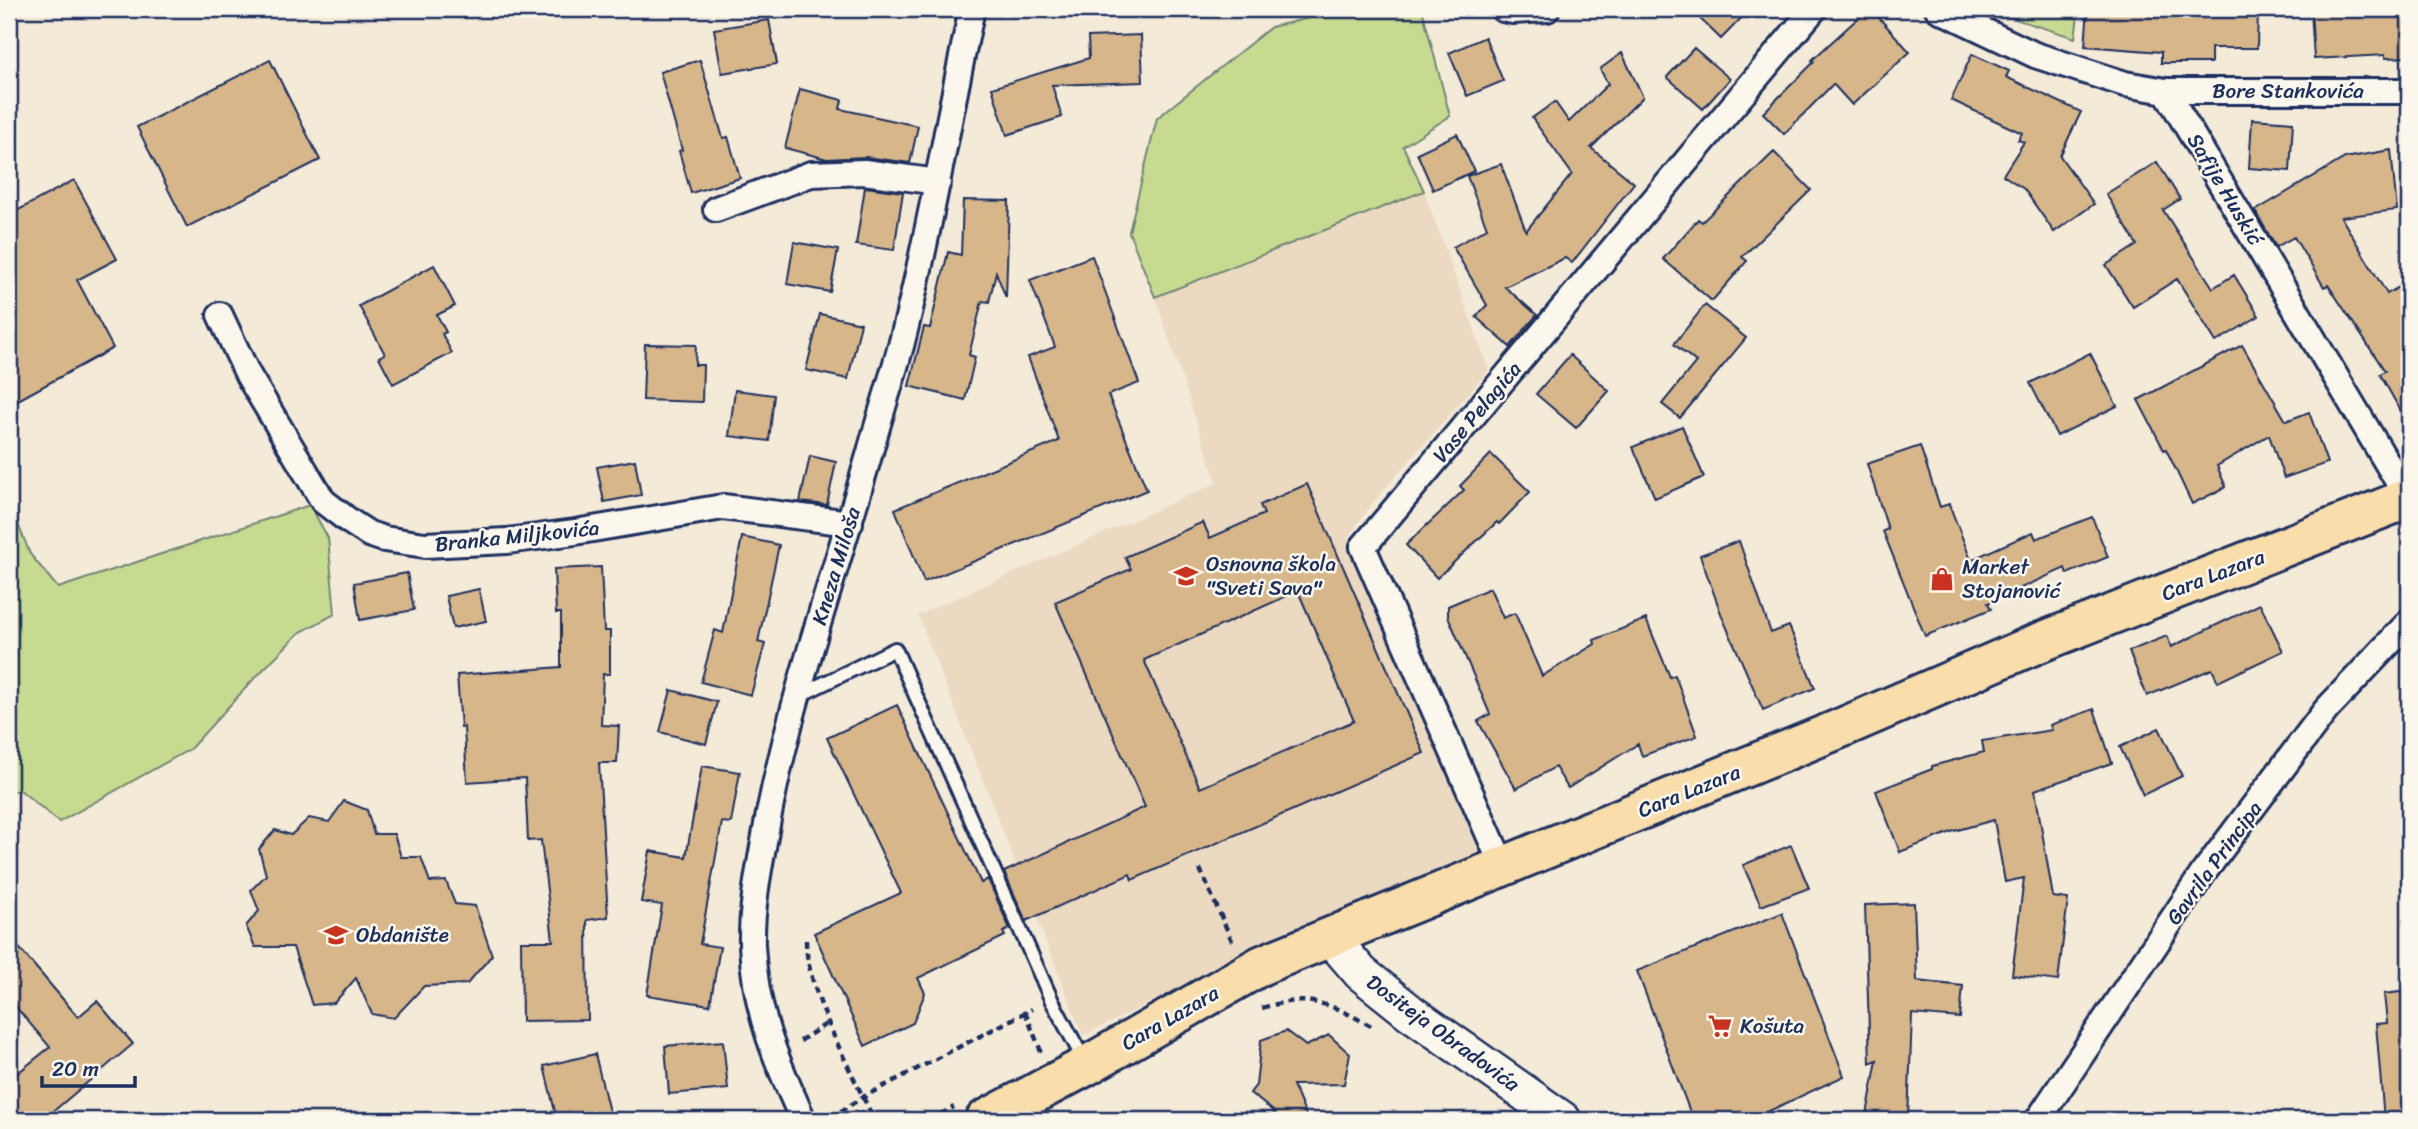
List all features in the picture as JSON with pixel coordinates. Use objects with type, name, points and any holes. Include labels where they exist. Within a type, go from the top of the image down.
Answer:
[{"type":"main road","name":"Cara Lazara","points":[[985,1120],[1086,1066],[1262,965],[1834,731],[2036,644],[2409,498]]},
{"type":"street","name":"Kneza Miloša","points":[[803,1120],[775,1058],[758,1005],[752,943],[758,872],[796,697],[902,341],[938,182],[947,125],[972,9]]},
{"type":"street","points":[[1503,9],[1547,9]]},
{"type":"street","name":"Vase Pelagića","points":[[1503,867],[1363,547],[1814,9]]},
{"type":"street","points":[[1938,9],[2035,55],[2125,84],[2166,90]]},
{"type":"street","name":"Bore Stankovića","points":[[2166,90],[2409,90]]},
{"type":"street","name":"Safije Huskić","points":[[2166,90],[2409,498]]},
{"type":"street","points":[[716,209],[811,174],[863,172],[938,182]]},
{"type":"street","name":"Branka Miljkovića","points":[[220,315],[248,374],[323,501],[369,534],[384,539],[425,545],[507,541],[723,507],[850,523]]},
{"type":"street","name":"Gavrila Principa","points":[[2038,1120],[2221,851],[2326,710],[2409,622]]},
{"type":"street","name":"Dositeja Obradovića","points":[[1330,937],[1362,973],[1411,1013],[1563,1120]]},
{"type":"lane","points":[[796,697],[895,649],[1052,1001],[1086,1066]]},
{"type":"path","points":[[1200,869],[1260,1009],[1286,1000],[1312,1001],[1343,1011],[1380,1031]]},
{"type":"path","points":[[806,940],[806,959],[825,1014],[874,1120]]},
{"type":"path","points":[[826,1120],[863,1097],[1025,1012],[1052,1001]]},
{"type":"path","points":[[1360,1116],[1367,1120]]},
{"type":"shaded area","name":"Osnovna škola \"Sveti Sava\"","points":[[1424,191],[1489,370],[1375,500],[1348,537],[1481,852],[1240,958],[1083,1036],[918,615],[1217,483],[1155,297]]},
{"type":"green space","points":[[1348,9],[1422,9],[1450,116],[1403,146],[1424,191],[1155,297],[1129,232],[1157,118],[1271,27]]},
{"type":"green space","points":[[1984,9],[2079,9],[2075,38]]},
{"type":"green space","points":[[9,501],[30,554],[58,588],[310,505],[328,538],[335,614],[299,633],[190,749],[59,822],[20,790],[9,792]]},
{"type":"building","points":[[1690,9],[1750,9],[1721,39]]},
{"type":"building","points":[[1871,9],[1910,52],[1852,105],[1833,84],[1784,134],[1763,113],[1814,62],[1812,60]]},
{"type":"building","points":[[2088,9],[2258,9],[2257,48],[2211,48],[2211,63],[2161,63],[2161,52],[2085,46]]},
{"type":"building","points":[[2409,9],[2409,57],[2385,58],[2385,55],[2314,59],[2311,10]]},
{"type":"building","points":[[769,20],[777,64],[722,73],[714,29]]},
{"type":"building","points":[[1141,35],[1143,82],[1052,85],[1062,117],[1007,135],[992,88],[1089,58],[1088,37]]},
{"type":"building","points":[[1485,37],[1503,81],[1467,96],[1449,53]]},
{"type":"building","points":[[1694,48],[1730,79],[1703,109],[1667,77]]},
{"type":"building","points":[[1622,53],[1643,97],[1591,148],[1634,183],[1572,263],[1565,258],[1505,287],[1537,315],[1510,347],[1476,317],[1487,305],[1453,247],[1487,228],[1467,176],[1501,164],[1526,231],[1572,174],[1532,118],[1555,102],[1569,122],[1608,84],[1600,69]]},
{"type":"building","points":[[1972,54],[2009,71],[2006,77],[2081,112],[2060,156],[2094,204],[2054,232],[2024,189],[2003,175],[2024,142],[2018,140],[2022,133],[1951,100]]},
{"type":"building","points":[[270,60],[320,160],[187,227],[137,127]]},
{"type":"building","points":[[700,60],[723,138],[728,137],[740,178],[691,193],[660,72]]},
{"type":"building","points":[[800,89],[842,100],[840,109],[918,126],[910,163],[866,157],[827,159],[785,148]]},
{"type":"building","points":[[2252,119],[2293,122],[2290,171],[2249,168]]},
{"type":"building","points":[[1457,134],[1474,171],[1433,190],[1417,153]]},
{"type":"building","points":[[2391,150],[2397,210],[2341,217],[2387,294],[2409,281],[2409,426],[2380,374],[2385,371],[2328,285],[2324,287],[2294,237],[2276,247],[2255,211],[2345,158]]},
{"type":"building","points":[[1774,152],[1811,190],[1742,257],[1747,261],[1712,301],[1663,259],[1698,219],[1702,222]]},
{"type":"building","points":[[2157,162],[2180,199],[2163,210],[2213,288],[2234,275],[2259,316],[2216,342],[2177,279],[2133,307],[2106,265],[2137,245],[2106,194]]},
{"type":"building","points":[[74,180],[117,259],[77,280],[113,348],[9,405],[9,215]]},
{"type":"building","points":[[865,187],[903,192],[894,250],[856,245]]},
{"type":"building","points":[[963,200],[1009,201],[1006,298],[996,272],[989,302],[982,301],[969,355],[975,357],[965,400],[909,386],[924,327],[930,328],[948,252],[961,255]]},
{"type":"building","points":[[794,242],[838,250],[830,292],[787,284]]},
{"type":"building","points":[[1092,256],[1139,383],[1108,395],[1147,490],[924,582],[895,509],[1059,441],[1028,357],[1055,347],[1030,280]]},
{"type":"building","points":[[434,265],[455,306],[437,315],[446,332],[442,334],[452,353],[393,384],[379,357],[385,354],[359,306]]},
{"type":"building","points":[[1705,305],[1746,338],[1680,418],[1662,404],[1696,362],[1674,344]]},
{"type":"building","points":[[820,314],[861,323],[848,379],[806,370]]},
{"type":"building","points":[[645,344],[696,345],[695,365],[703,365],[702,402],[643,400]]},
{"type":"building","points":[[2242,345],[2286,421],[2309,412],[2327,463],[2284,478],[2269,435],[2217,466],[2226,487],[2192,504],[2166,449],[2164,450],[2138,400]]},
{"type":"building","points":[[2090,353],[2117,406],[2057,436],[2030,383]]},
{"type":"building","points":[[1570,355],[1609,391],[1576,428],[1536,394]]},
{"type":"building","points":[[735,390],[774,395],[769,441],[729,436]]},
{"type":"building","points":[[1682,426],[1704,477],[1655,498],[1633,447]]},
{"type":"building","points":[[1920,446],[1940,507],[1949,504],[1971,560],[2033,532],[2036,539],[2092,517],[2108,557],[2067,574],[2065,568],[1988,603],[1991,609],[1925,636],[1883,531],[1888,529],[1867,464]]},
{"type":"building","points":[[1491,454],[1530,492],[1499,524],[1497,522],[1437,578],[1406,545],[1464,490],[1460,486]]},
{"type":"building","points":[[810,456],[836,462],[827,505],[800,502]]},
{"type":"building","points":[[635,460],[641,495],[604,502],[597,467]]},
{"type":"building","points":[[1307,484],[1424,753],[1132,880],[1130,874],[1026,921],[1004,872],[1145,807],[1055,602],[1131,569],[1125,557],[1203,522],[1210,538],[1264,514],[1260,505]],"holes":[[[1298,591],[1354,721],[1200,788],[1144,660]]]},
{"type":"building","points":[[742,537],[779,545],[758,642],[765,644],[751,695],[701,682],[715,630],[723,633]]},
{"type":"building","points":[[1739,541],[1771,633],[1789,626],[1815,688],[1763,710],[1723,619],[1700,555]]},
{"type":"building","points":[[601,567],[604,631],[610,631],[610,674],[603,674],[601,725],[619,726],[617,763],[599,763],[608,917],[587,920],[588,1020],[522,1021],[521,941],[553,941],[541,840],[528,841],[525,778],[467,782],[464,727],[461,728],[457,675],[561,667],[561,613],[556,613],[554,569]]},
{"type":"building","points":[[407,573],[414,610],[360,620],[354,583]]},
{"type":"building","points":[[1490,588],[1503,618],[1515,613],[1542,676],[1595,644],[1594,640],[1646,619],[1670,677],[1675,675],[1697,736],[1642,756],[1638,744],[1568,788],[1555,767],[1516,789],[1478,721],[1490,714],[1448,616],[1448,606]]},
{"type":"building","points":[[479,589],[486,621],[453,628],[446,596]]},
{"type":"building","points":[[2260,604],[2283,651],[2218,682],[2212,669],[2147,696],[2129,651],[2167,636],[2171,647]]},
{"type":"building","points":[[671,690],[717,702],[706,744],[660,732]]},
{"type":"building","points":[[897,705],[981,883],[988,879],[1010,929],[1003,932],[1005,936],[918,978],[925,993],[913,1023],[865,1046],[814,933],[901,893],[827,738]]},
{"type":"building","points":[[2094,709],[2112,763],[2035,790],[2053,897],[2068,899],[2058,981],[2012,975],[2024,878],[2005,882],[1994,820],[1954,831],[1900,852],[1876,791],[1932,769],[1932,766],[1984,752],[1982,741],[2052,730],[2050,725]]},
{"type":"building","points":[[2159,728],[2182,776],[2143,795],[2120,747]]},
{"type":"building","points":[[702,766],[740,772],[731,823],[722,822],[700,944],[720,947],[710,1005],[647,995],[662,905],[641,902],[650,851],[686,857]]},
{"type":"building","points":[[344,801],[367,810],[374,834],[394,834],[401,857],[421,857],[430,882],[446,881],[455,904],[475,906],[492,955],[467,984],[424,986],[394,1018],[372,1014],[356,978],[334,1003],[312,1005],[293,947],[255,947],[246,926],[259,911],[251,890],[266,875],[259,849],[275,830],[291,835],[309,818],[329,822]]},
{"type":"building","points":[[1791,845],[1809,888],[1761,906],[1743,865]]},
{"type":"building","points":[[1914,903],[1917,981],[1963,986],[1960,1018],[1912,1014],[1908,1120],[1866,1120],[1877,1060],[1870,1063],[1865,905]]},
{"type":"building","points":[[1782,913],[1844,1076],[1750,1120],[1693,1120],[1637,971]]},
{"type":"building","points":[[9,936],[78,1017],[97,1001],[133,1044],[43,1120],[9,1120],[9,1080],[50,1047],[9,999]]},
{"type":"building","points":[[2409,991],[2409,1076],[2406,1076],[2408,1120],[2384,1120],[2376,1024],[2387,1023],[2384,994]]},
{"type":"building","points":[[1286,1031],[1306,1046],[1329,1035],[1350,1054],[1344,1084],[1293,1085],[1308,1120],[1277,1120],[1273,1111],[1250,1093],[1256,1085],[1261,1040]]},
{"type":"building","points":[[723,1041],[728,1089],[669,1094],[665,1046]]},
{"type":"building","points":[[595,1054],[611,1120],[557,1120],[544,1066]]},
{"type":"place","name":"Osnovna škola \"Sveti Sava\"","points":[[1186,576]]},
{"type":"place","name":"Market Stojanović","points":[[1942,579]]},
{"type":"place","name":"Obdanište","points":[[336,935]]},
{"type":"place","name":"Košuta","points":[[1720,1026]]}]
